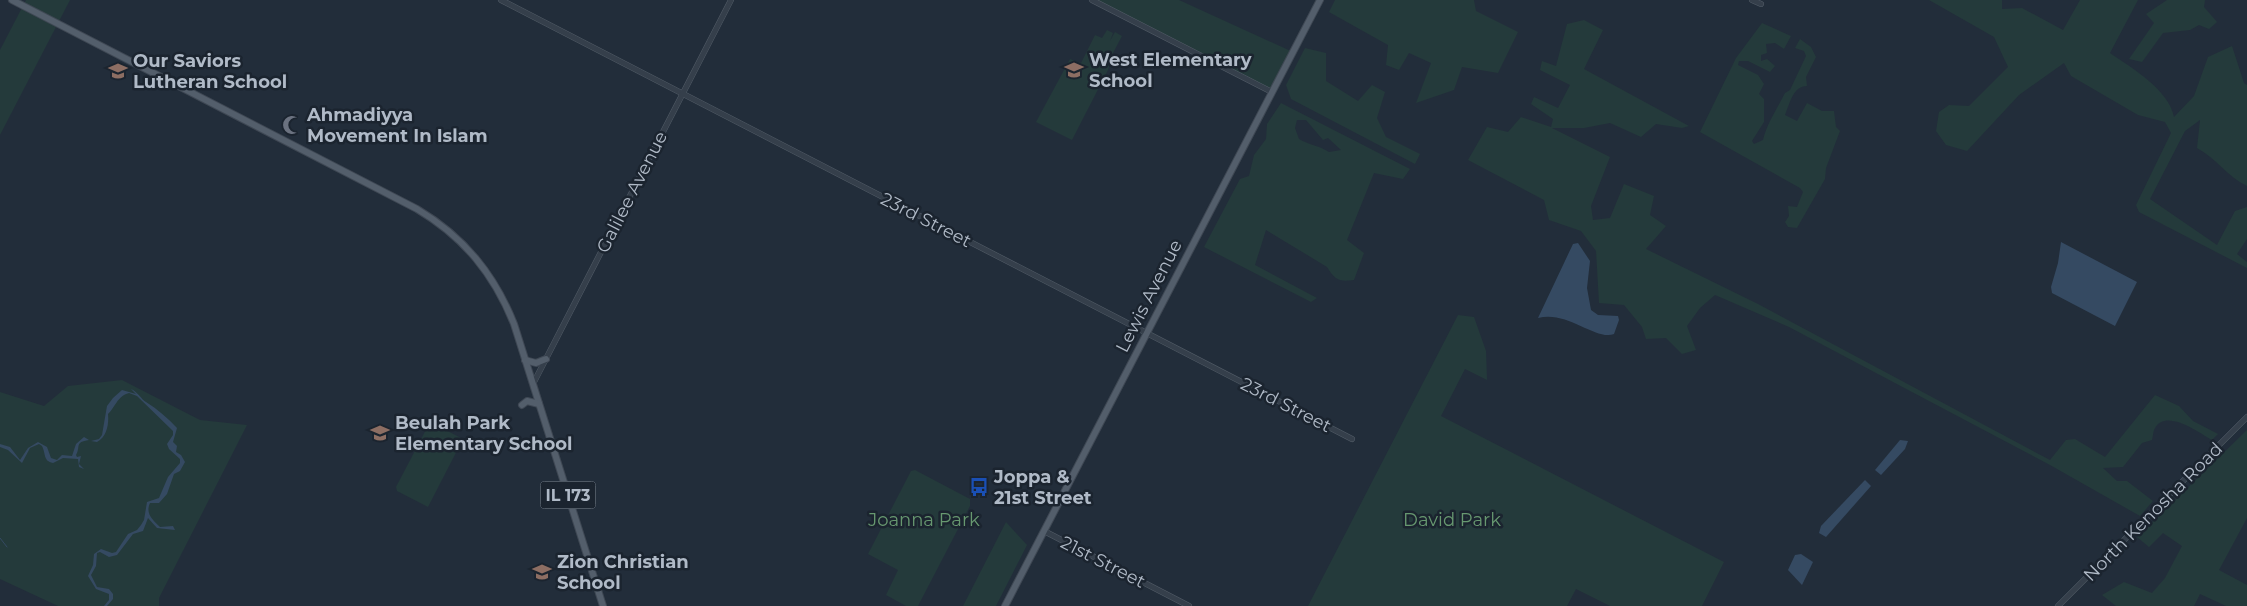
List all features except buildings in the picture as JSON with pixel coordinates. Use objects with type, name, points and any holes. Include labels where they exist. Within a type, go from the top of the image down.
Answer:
[{"type":"main road","name":"IL 173","points":[[12,0],[432,217],[453,233],[472,252],[494,281],[508,308],[603,606]]},
{"type":"main road","name":"Lewis Avenue","points":[[1005,606],[1320,0]]},
{"type":"main road","points":[[525,360],[536,364],[546,359]]},
{"type":"main road","points":[[522,404],[527,401],[539,404]]},
{"type":"street","name":"23rd Street","points":[[501,0],[1352,439]]},
{"type":"street","name":"Galilee Avenue","points":[[533,384],[731,0]]},
{"type":"street","points":[[1092,0],[1272,92]]},
{"type":"street","points":[[1752,0],[1761,4]]},
{"type":"street","name":"North Kenosha Road","points":[[2058,606],[2247,418]]},
{"type":"street","name":"21st Street","points":[[1044,531],[1189,606]]},
{"type":"green space","points":[[26,0],[70,0],[0,135],[0,50]]},
{"type":"green space","points":[[1092,0],[1179,0],[1293,52],[1272,92]]},
{"type":"green space","points":[[1335,0],[1474,0],[1476,11],[1518,32],[1498,73],[1462,67],[1454,90],[1416,103],[1431,63],[1409,53],[1399,70],[1386,65],[1388,45],[1329,12]]},
{"type":"green space","points":[[1929,0],[2002,0],[2002,9],[2022,8],[2063,30],[2080,0],[2138,0],[2110,53],[2139,73],[2157,89],[2171,107],[2174,117],[2194,96],[2208,57],[2232,46],[2244,83],[2247,85],[2247,186],[2197,148],[2200,120],[2185,131],[2150,199],[2217,245],[2235,211],[2247,207],[2247,239],[2237,254],[2247,262],[2247,268],[2139,212],[2136,205],[2171,133],[2165,122],[2138,115],[2071,76],[2064,63],[2019,95],[1967,151],[1946,145],[1936,131],[1939,112],[1949,105],[1969,106],[2008,67],[1994,37]]},
{"type":"green space","points":[[2167,0],[2205,0],[2204,7],[2217,22],[2209,29],[2199,25],[2190,30],[2163,33],[2142,62],[2129,59],[2154,23],[2146,14]]},
{"type":"green space","points":[[1584,20],[1603,30],[1584,69],[1689,126],[1682,128],[1656,124],[1641,137],[1610,123],[1584,128],[1552,128],[1610,157],[1591,206],[1593,220],[1610,218],[1624,184],[1654,196],[1650,215],[1666,226],[1646,249],[1758,304],[2050,460],[2066,440],[2075,439],[2105,457],[2155,395],[2179,406],[2193,421],[2218,434],[2212,440],[2192,428],[2175,421],[2167,420],[2160,422],[2154,429],[2152,440],[2142,443],[2123,467],[2103,468],[2117,481],[2127,481],[2153,501],[2140,516],[2050,465],[1789,327],[1715,295],[1700,308],[1687,326],[1696,350],[1682,354],[1666,338],[1646,339],[1642,327],[1624,305],[1599,303],[1596,251],[1581,231],[1549,220],[1544,200],[1468,160],[1487,127],[1508,132],[1521,117],[1551,127],[1553,119],[1531,104],[1534,97],[1558,108],[1570,85],[1540,70],[1542,61],[1556,66],[1567,24]]},
{"type":"green space","points":[[1762,23],[1791,36],[1784,49],[1775,43],[1766,44],[1767,53],[1761,55],[1761,61],[1767,59],[1775,66],[1770,72],[1748,61],[1739,61],[1738,65],[1758,75],[1764,84],[1759,94],[1764,99],[1764,122],[1752,141],[1754,144],[1763,140],[1772,116],[1785,93],[1790,90],[1806,56],[1804,51],[1795,48],[1800,39],[1811,47],[1816,57],[1806,77],[1807,86],[1795,92],[1785,115],[1797,121],[1807,103],[1822,111],[1834,111],[1836,127],[1840,131],[1826,168],[1825,179],[1797,228],[1788,227],[1785,222],[1789,216],[1788,206],[1797,207],[1803,192],[1800,188],[1700,132],[1736,58]]},
{"type":"green space","points":[[1107,30],[1113,33],[1110,41],[1115,32],[1122,36],[1112,55],[1108,70],[1072,140],[1036,122],[1070,59],[1081,63],[1095,35],[1102,38]]},
{"type":"green space","points":[[1305,48],[1326,53],[1326,81],[1358,101],[1372,85],[1385,92],[1377,118],[1386,137],[1420,154],[1415,164],[1291,99],[1286,85]]},
{"type":"green space","points":[[1281,103],[1410,169],[1403,179],[1374,173],[1347,240],[1364,253],[1354,280],[1345,281],[1338,279],[1332,275],[1327,267],[1266,230],[1255,265],[1317,298],[1311,302],[1204,247],[1240,179],[1249,176],[1254,155],[1266,139],[1267,124]],"holes":[[[1297,120],[1306,120],[1323,140],[1328,138],[1341,150],[1329,152],[1299,139],[1295,128]]]},
{"type":"green space","name":"David Park","points":[[1458,315],[1474,317],[1486,351],[1487,380],[1465,369],[1441,416],[1724,562],[1702,606],[1610,606],[1576,589],[1567,606],[1308,606]]},
{"type":"green space","points":[[122,380],[200,420],[247,425],[159,598],[159,606],[58,606],[0,579],[0,392],[44,406],[68,386]]},
{"type":"green space","points":[[430,422],[463,439],[428,507],[397,491],[396,487]]},
{"type":"green space","points":[[2247,430],[2247,518],[2219,570],[2247,585],[2247,606],[2226,606],[2200,594],[2194,606],[2116,606],[2102,595],[2124,582],[2152,593],[2165,578],[2182,546],[2163,533],[2149,547],[2137,537]]},
{"type":"green space","name":"Joanna Park","points":[[915,470],[970,499],[970,506],[918,606],[906,606],[886,595],[898,570],[868,554],[911,471]]},
{"type":"green space","points":[[1006,522],[1027,545],[996,606],[963,606]]},
{"type":"water","points":[[2061,242],[2137,282],[2115,326],[2052,293],[2051,287],[2058,263]]},
{"type":"water","points":[[1578,243],[1590,261],[1587,288],[1591,310],[1598,315],[1618,316],[1619,320],[1614,334],[1599,333],[1560,318],[1538,318],[1573,244]]},
{"type":"water","points":[[131,389],[177,428],[173,442],[177,446],[176,452],[181,455],[185,462],[180,471],[174,474],[167,494],[159,503],[150,503],[148,510],[150,516],[160,527],[173,526],[175,530],[157,528],[148,518],[143,531],[133,534],[117,555],[109,557],[100,552],[97,553],[96,566],[91,575],[97,587],[109,589],[113,594],[113,599],[107,606],[104,606],[109,600],[109,594],[96,589],[88,576],[93,565],[94,554],[101,549],[112,553],[116,552],[128,534],[137,530],[144,520],[147,502],[159,498],[168,477],[180,463],[180,459],[169,449],[167,444],[173,435],[173,431],[137,396],[129,393],[119,399],[108,414],[108,426],[103,437],[97,442],[91,441],[99,439],[102,435],[107,406],[113,398],[122,390],[136,394]]},
{"type":"water","points":[[84,437],[89,440],[81,442],[76,455],[77,457],[81,456],[79,464],[84,469],[79,467],[78,459],[63,458],[53,463],[48,461],[42,446],[39,444],[30,448],[22,463],[8,450],[0,447],[0,444],[10,447],[20,460],[28,448],[38,442],[47,447],[51,458],[57,460],[62,455],[72,456],[76,444]]},
{"type":"water","points":[[1900,440],[1908,441],[1905,449],[1881,475],[1875,470]]},
{"type":"water","points":[[1865,480],[1871,486],[1826,537],[1819,533],[1821,526]]},
{"type":"water","points":[[1801,554],[1813,562],[1802,585],[1788,570],[1795,555]]},
{"type":"waterway","points":[[0,538],[7,547]]},
{"type":"place","name":"West Elementary School","points":[[1074,70]]},
{"type":"place","name":"Our Saviors Lutheran School","points":[[118,71]]},
{"type":"place","name":"Ahmadiyya Movement In Islam","points":[[292,125]]},
{"type":"place","name":"Beulah Park Elementary School","points":[[380,433]]},
{"type":"place","name":"Joppa & 21st Street","points":[[979,487]]},
{"type":"place","name":"Zion Christian School","points":[[542,572]]}]
